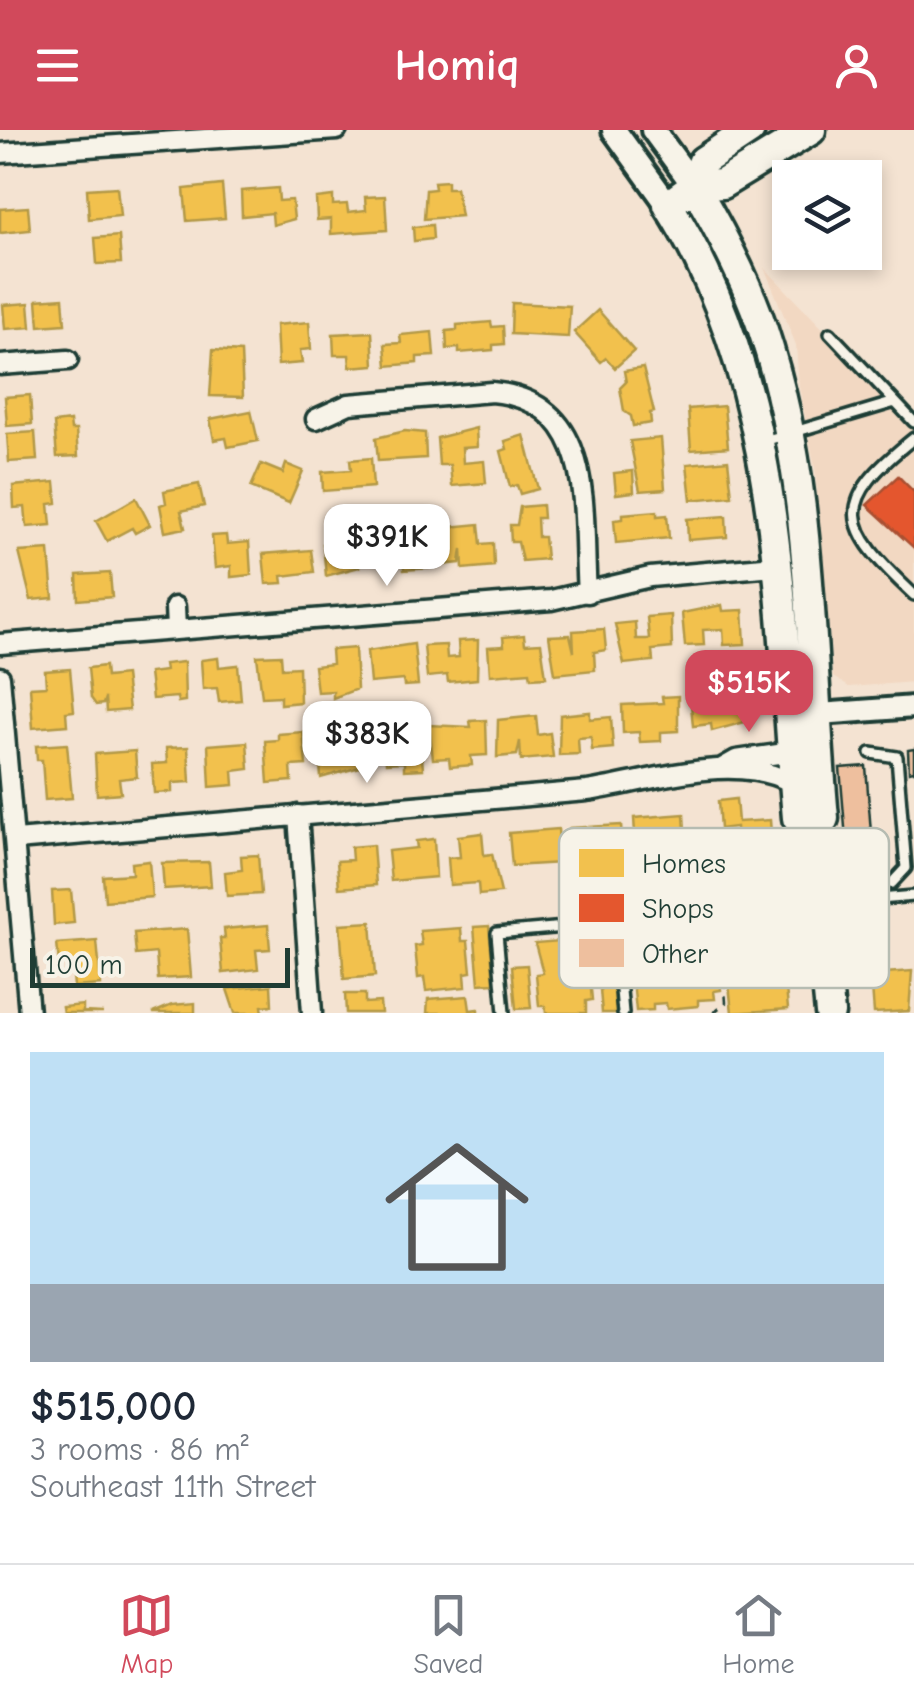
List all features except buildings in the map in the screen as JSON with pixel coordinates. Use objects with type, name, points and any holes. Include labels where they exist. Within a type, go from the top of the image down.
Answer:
[{"type":"main road","points":[[614,130],[692,243],[732,332],[762,442],[775,566],[824,818],[820,828]]},
{"type":"main road","points":[[653,130],[694,186],[756,311],[789,434],[802,716],[792,752],[798,818],[804,828]]},
{"type":"main road","points":[[694,186],[703,161],[750,130]]},
{"type":"main road","points":[[668,205],[694,186],[722,184],[811,130]]},
{"type":"main road","points":[[827,988],[830,1013]]},
{"type":"street","points":[[0,153],[126,137],[337,130]]},
{"type":"street","points":[[0,365],[68,360]]},
{"type":"street","points":[[316,419],[348,404],[492,392],[513,394],[552,412],[574,446],[588,593]]},
{"type":"street","points":[[0,644],[551,600],[662,576],[775,566]]},
{"type":"street","points":[[175,606],[176,630]]},
{"type":"street","points":[[0,678],[29,1013]]},
{"type":"street","points":[[802,716],[914,707]]},
{"type":"street","points":[[722,768],[736,760],[792,752]]},
{"type":"street","points":[[16,840],[587,791],[667,774],[722,768],[763,771],[794,784]]},
{"type":"street","points":[[298,815],[312,1013]]},
{"type":"lane","points":[[830,333],[914,422]]},
{"type":"lane","points":[[762,442],[896,402]]},
{"type":"lane","points":[[914,438],[868,474],[855,508],[856,522],[882,565],[914,595]]},
{"type":"lane","points":[[871,753],[896,757],[908,820],[906,868],[900,878],[889,884]]},
{"type":"lane","points":[[889,897],[914,896]]},
{"type":"lane","points":[[504,1013],[496,933],[559,928]]},
{"type":"lane","points":[[621,988],[623,1013]]},
{"type":"path","points":[[713,1013],[726,1002],[725,988]]},
{"type":"shaded area","points":[[764,267],[914,424],[914,682],[849,687],[833,677],[815,468],[799,387],[796,345]]}]
